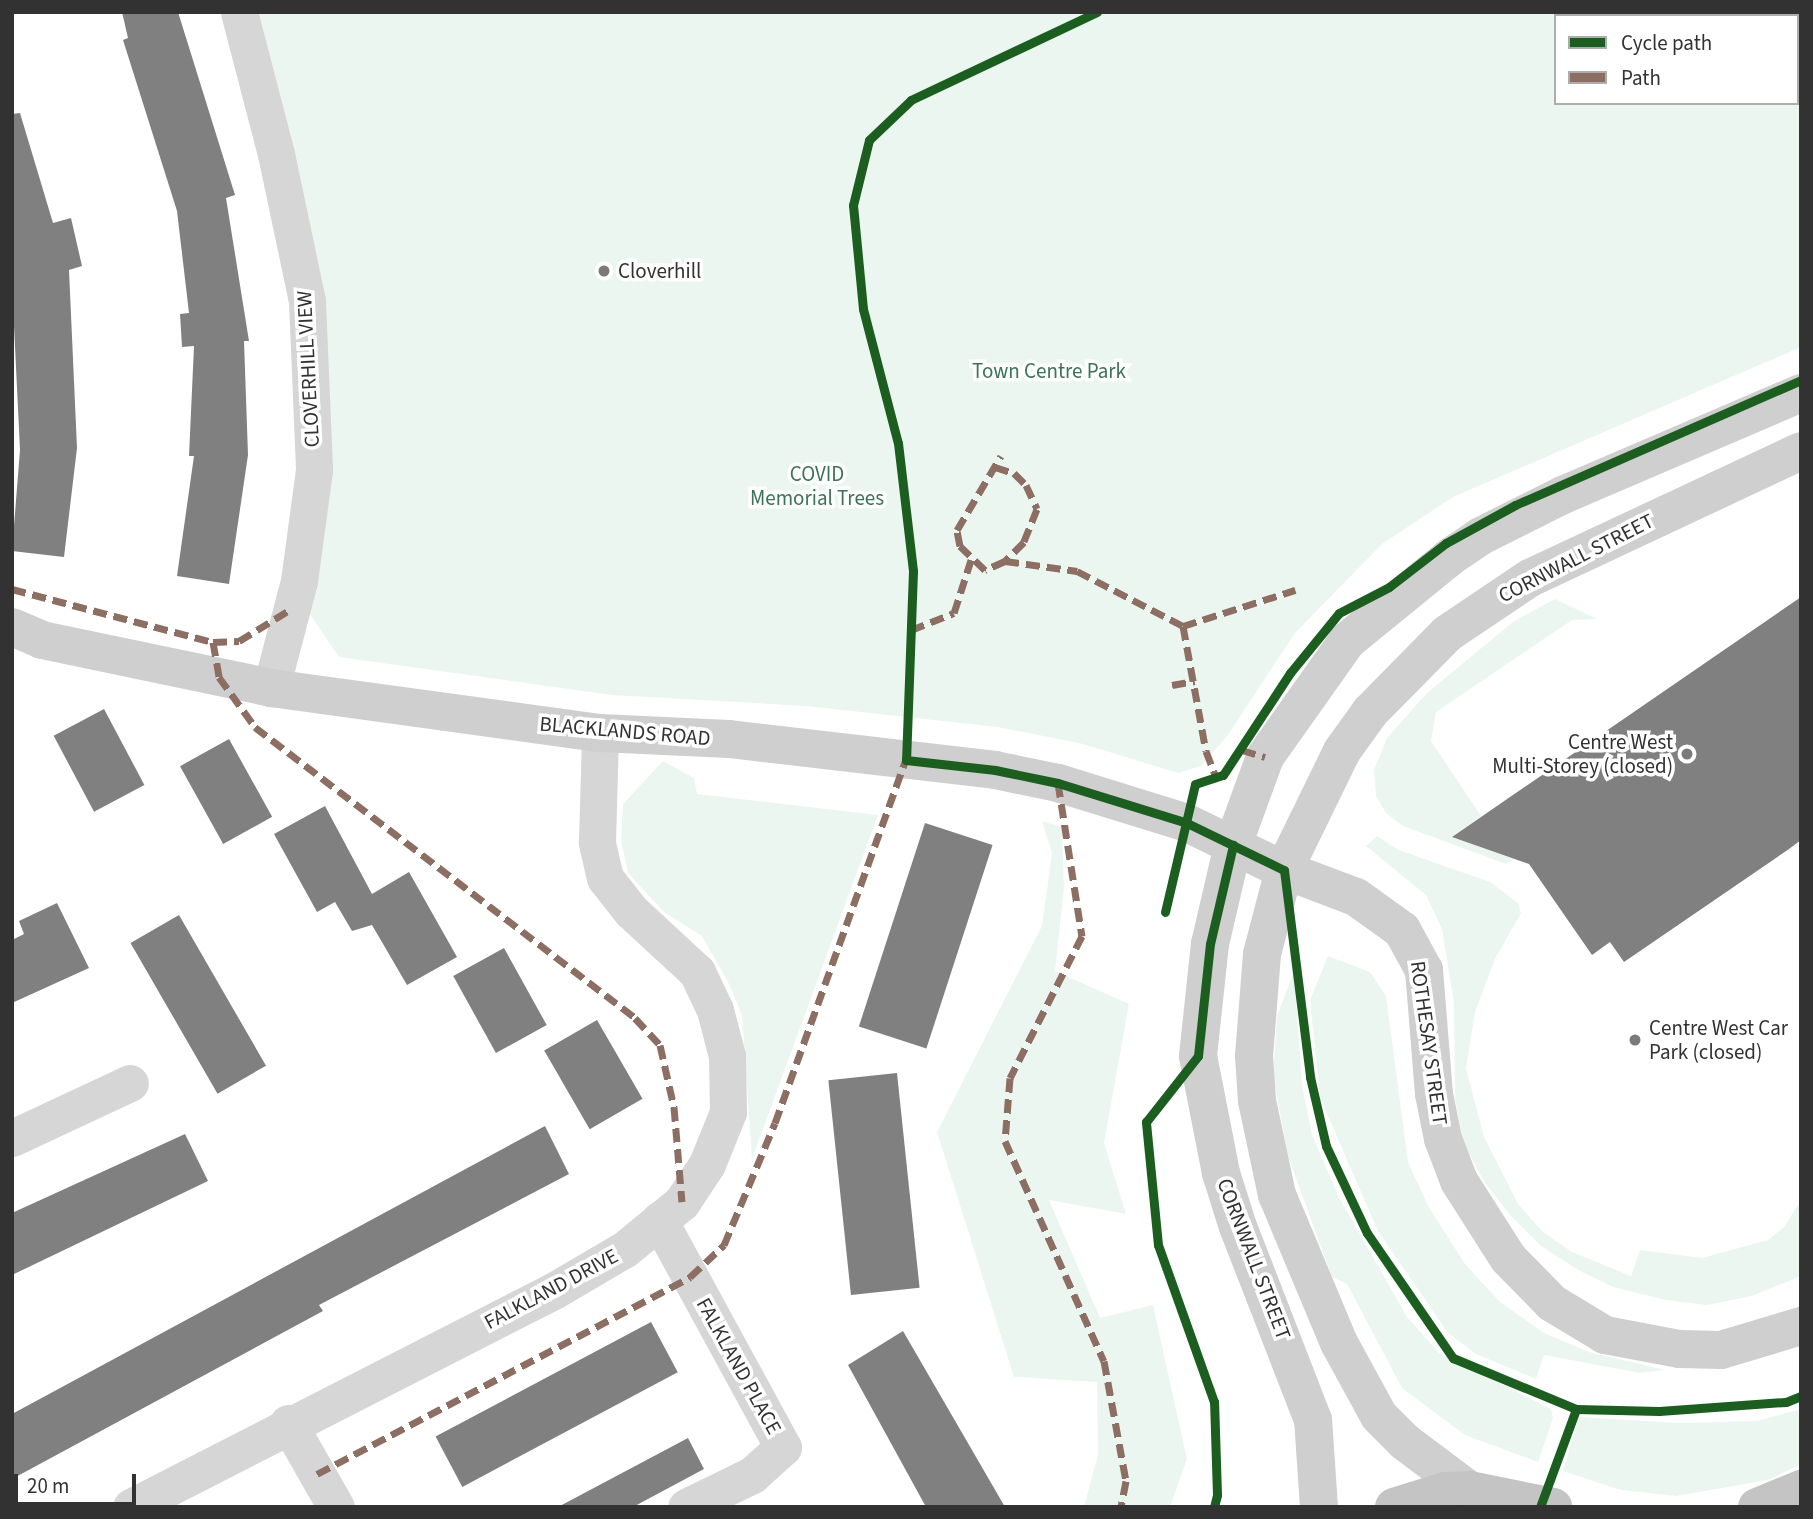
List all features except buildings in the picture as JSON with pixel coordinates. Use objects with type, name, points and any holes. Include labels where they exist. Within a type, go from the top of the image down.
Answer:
[{"type":"highway","points":[[1757,1507],[1801,1489]]},
{"type":"highway","points":[[1394,1507],[1444,1491],[1469,1490],[1553,1507]]},
{"type":"street","name":"CLOVERHILL VIEW","points":[[239,12],[276,155],[307,301],[313,470],[299,581],[271,688]]},
{"type":"street","name":"CORNWALL STREET","points":[[1319,1507],[1313,1420],[1297,1369],[1238,1227],[1221,1173],[1198,1056],[1210,944],[1233,845],[1265,757],[1347,641],[1389,602],[1481,536],[1563,495],[1801,393]]},
{"type":"street","name":"CORNWALL STREET","points":[[1469,1490],[1405,1442],[1379,1416],[1339,1343],[1277,1195],[1256,1101],[1254,1056],[1262,954],[1284,870],[1342,751],[1370,712],[1448,632],[1530,578],[1801,451]]},
{"type":"street","name":"BLACKLANDS ROAD","points":[[12,627],[42,640],[271,688],[600,733],[729,739],[995,770],[1058,783],[1187,823],[1233,845]]},
{"type":"street","name":"FALKLAND DRIVE","points":[[131,1507],[288,1423],[555,1290],[625,1249],[682,1202],[707,1164],[728,1112],[727,1056],[715,1010],[697,972],[631,911],[605,878],[597,842],[600,733]]},
{"type":"street","name":"ROTHESAY STREET","points":[[1233,845],[1284,870],[1356,897],[1385,915],[1416,950],[1423,970],[1434,1094],[1443,1139],[1459,1181],[1508,1258],[1552,1303],[1605,1335],[1679,1349],[1721,1350],[1801,1326]]},
{"type":"street","points":[[12,1138],[130,1083]]},
{"type":"street","name":"FALKLAND PLACE","points":[[659,1220],[783,1447],[752,1475],[686,1507]]},
{"type":"street","points":[[288,1423],[335,1507]]},
{"type":"green space","name":"Town Centre Park","points":[[254,12],[1801,12],[1801,347],[1453,497],[1382,544],[1295,633],[1228,735],[1201,766],[1178,773],[1083,744],[998,727],[806,706],[612,695],[339,657],[309,613],[324,476]]},
{"type":"green space","points":[[1555,599],[1597,619],[1572,620],[1436,712],[1431,741],[1481,816],[1452,837],[1514,859],[1506,864],[1403,826],[1386,813],[1376,796],[1374,770],[1387,738],[1426,694],[1514,621]]},
{"type":"green space","points":[[663,761],[694,778],[697,794],[878,815],[752,1159],[742,1015],[728,982],[702,936],[664,912],[628,873],[621,840],[623,804]]},
{"type":"green space","points":[[1042,821],[1062,827],[1064,888],[1055,971],[1129,1004],[1104,1143],[1126,1214],[1049,1200],[1100,1318],[1153,1305],[1187,1459],[1170,1507],[1084,1507],[1098,1455],[1097,1382],[1014,1377],[937,1132],[1042,926],[1052,853]]},
{"type":"green space","points":[[1377,836],[1399,850],[1490,882],[1518,903],[1521,913],[1495,959],[1475,1012],[1466,1068],[1484,1137],[1518,1204],[1543,1232],[1572,1252],[1631,1276],[1640,1250],[1702,1258],[1768,1240],[1784,1227],[1801,1200],[1801,1276],[1752,1296],[1707,1305],[1666,1300],[1613,1287],[1580,1271],[1541,1246],[1510,1215],[1485,1183],[1463,1142],[1455,1098],[1454,1003],[1442,929],[1426,895],[1366,846]]},
{"type":"green space","points":[[1328,956],[1370,972],[1386,996],[1408,1162],[1428,1206],[1465,1264],[1500,1302],[1544,1333],[1589,1352],[1665,1370],[1640,1373],[1544,1355],[1536,1379],[1476,1354],[1448,1333],[1378,1231],[1320,1098],[1310,1000]]},
{"type":"green space","points":[[1294,971],[1302,1085],[1312,1135],[1339,1197],[1407,1317],[1439,1353],[1551,1409],[1553,1418],[1538,1462],[1465,1435],[1402,1388],[1347,1284],[1332,1277],[1288,1156],[1273,1076],[1277,1016]]},
{"type":"green space","points":[[1801,1409],[1801,1464],[1768,1480],[1676,1496],[1621,1490],[1563,1471],[1579,1417],[1680,1423],[1757,1421]]},
{"type":"marked path","points":[[995,467],[1014,473],[1026,485],[1037,509],[1024,542],[1005,561],[985,570],[960,546],[957,530],[1001,456]]},
{"type":"marked path","points":[[911,630],[954,613],[971,560]]},
{"type":"marked path","points":[[1005,561],[1077,571],[1183,626],[1295,590]]},
{"type":"marked path","points":[[12,589],[213,642],[219,677],[255,727],[635,1018],[660,1045],[674,1107],[682,1202]]},
{"type":"marked path","points":[[213,642],[239,641],[291,609]]},
{"type":"marked path","points":[[1183,626],[1206,751],[1216,777]]},
{"type":"marked path","points":[[1172,685],[1195,681]]},
{"type":"marked path","points":[[1242,750],[1265,757]]},
{"type":"marked path","points":[[317,1474],[690,1277],[724,1245],[775,1123],[906,760]]},
{"type":"marked path","points":[[1058,783],[1082,936],[1010,1078],[1005,1141],[1104,1361],[1126,1481],[1121,1507]]},
{"type":"cycle path","points":[[1097,12],[911,100],[869,140],[853,205],[863,309],[898,443],[913,571],[906,760],[995,770],[1058,783],[1187,823],[1284,870],[1310,1077],[1326,1146],[1367,1233],[1453,1358],[1576,1409],[1659,1411],[1786,1402],[1801,1396]]},
{"type":"cycle path","points":[[1165,912],[1195,784],[1223,775],[1290,673],[1339,613],[1389,587],[1446,543],[1515,505],[1801,380]]},
{"type":"cycle path","points":[[1214,1507],[1217,1495],[1214,1402],[1158,1245],[1146,1122],[1198,1056],[1210,944],[1233,845]]},
{"type":"cycle path","points":[[1540,1507],[1576,1409]]},
{"type":"place","name":"Cloverhill","points":[[604,271]]},
{"type":"place","name":"Centre West Multi-Storey (closed)","points":[[1687,754]]},
{"type":"place","name":"Centre West Car Park (closed)","points":[[1635,1040]]},
{"type":"park label","name":"COVID Memorial Trees","points":[[817,486]]}]
